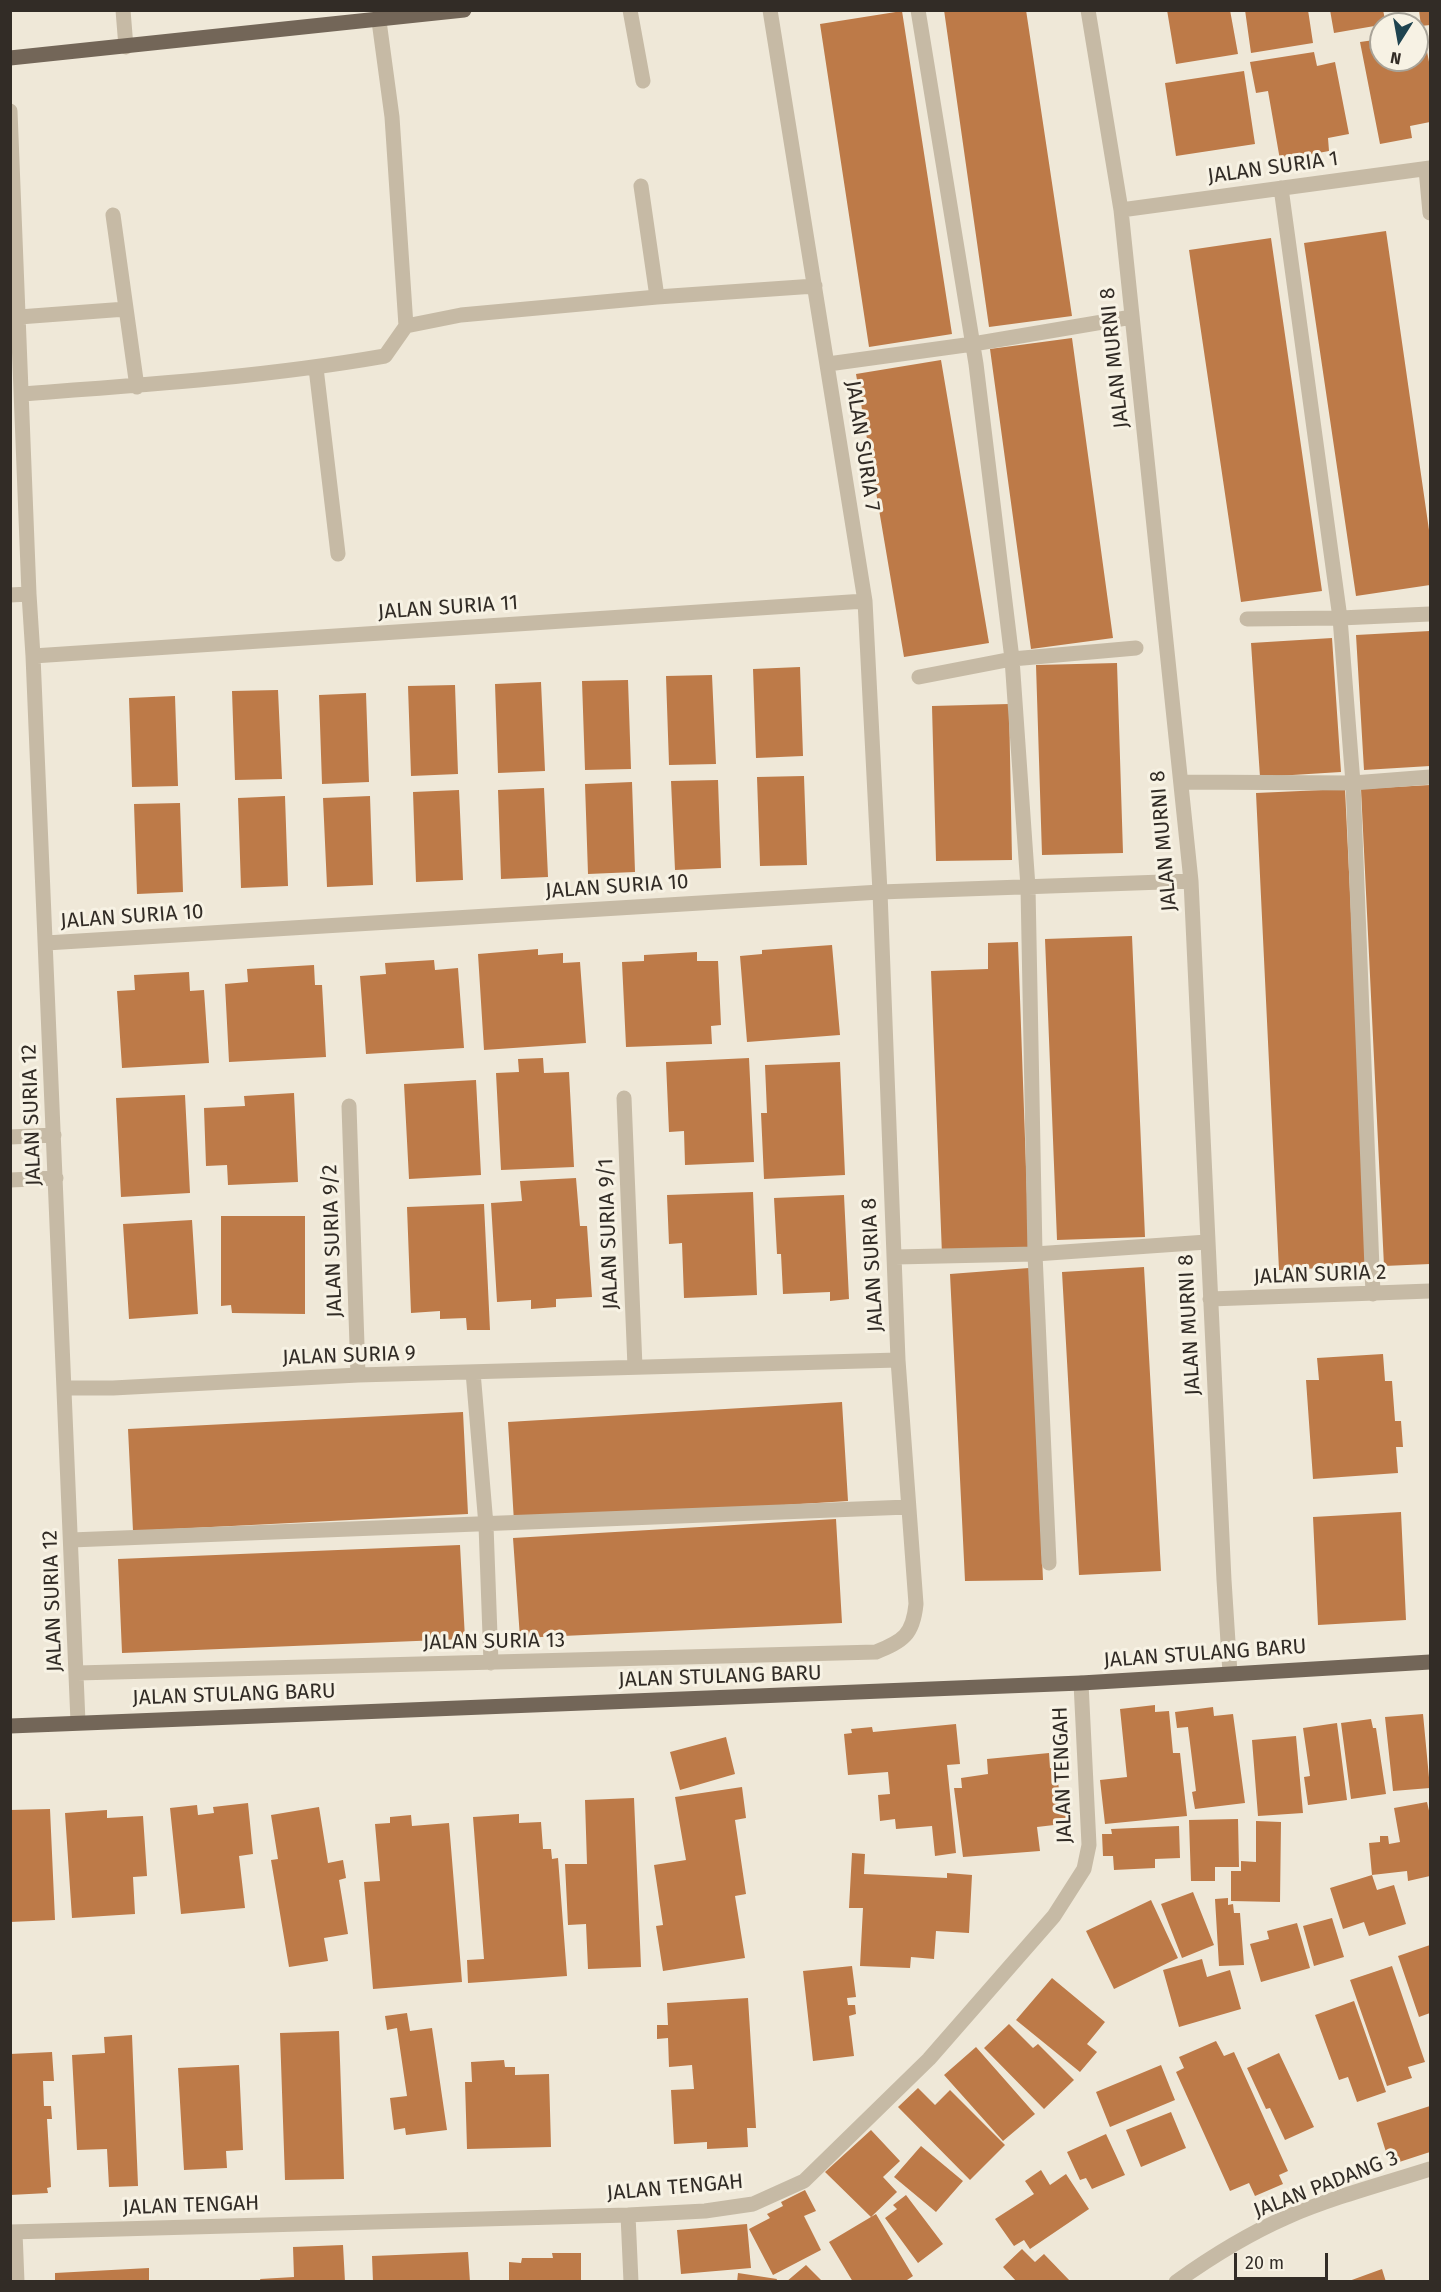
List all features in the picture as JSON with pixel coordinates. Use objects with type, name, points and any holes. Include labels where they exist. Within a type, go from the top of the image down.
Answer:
[{"type":"main road","points":[[10,58],[379,21],[464,10]]},
{"type":"main road","name":"JALAN STULANG BARU","points":[[10,1726],[1081,1683],[1230,1672],[1431,1662]]},
{"type":"street","points":[[123,10],[126,47]]},
{"type":"street","points":[[630,10],[643,81]]},
{"type":"street","name":"JALAN SURIA 7","points":[[770,10],[866,601],[880,892]]},
{"type":"street","points":[[918,10],[973,344],[1012,660],[1028,887],[1035,1254],[1049,1563]]},
{"type":"street","name":"JALAN MURNI 8","points":[[1088,10],[1121,210],[1191,880],[1207,1242],[1230,1672]]},
{"type":"street","points":[[22,394],[137,387],[316,368],[385,356],[406,326],[392,117],[379,21]]},
{"type":"street","name":"JALAN SURIA 12","points":[[10,111],[78,1722]]},
{"type":"street","points":[[1428,169],[1431,213]]},
{"type":"street","name":"JALAN SURIA 1","points":[[1121,210],[1428,169]]},
{"type":"street","points":[[641,186],[657,297]]},
{"type":"street","points":[[1281,188],[1340,618],[1353,783],[1373,1294]]},
{"type":"street","points":[[113,215],[137,387]]},
{"type":"street","points":[[406,326],[461,315],[657,297],[815,286]]},
{"type":"street","points":[[19,316],[126,309]]},
{"type":"street","points":[[828,364],[973,344],[1132,317]]},
{"type":"street","points":[[316,368],[338,554]]},
{"type":"street","points":[[10,595],[29,594]]},
{"type":"street","name":"JALAN SURIA 11","points":[[33,656],[866,601]]},
{"type":"street","points":[[1246,619],[1431,614]]},
{"type":"street","points":[[919,677],[1012,660],[1136,648]]},
{"type":"street","points":[[1181,782],[1353,783],[1431,777]]},
{"type":"street","name":"JALAN SURIA 10","points":[[46,943],[880,892],[1191,880]]},
{"type":"street","name":"JALAN SURIA 8","points":[[880,892],[898,1360],[916,1605],[914,1620],[908,1634]]},
{"type":"street","name":"JALAN SURIA 9/1","points":[[624,1098],[635,1367]]},
{"type":"street","name":"JALAN SURIA 9/2","points":[[349,1106],[358,1375]]},
{"type":"street","points":[[10,1137],[54,1135]]},
{"type":"street","points":[[10,1180],[56,1178]]},
{"type":"street","points":[[895,1257],[1035,1254],[1207,1242]]},
{"type":"street","name":"JALAN SURIA 2","points":[[1210,1299],[1431,1290]]},
{"type":"street","name":"JALAN SURIA 9","points":[[65,1388],[113,1388],[358,1375],[898,1360]]},
{"type":"street","points":[[473,1372],[486,1525],[492,1663]]},
{"type":"street","points":[[71,1540],[908,1507]]},
{"type":"street","name":"JALAN SURIA 13","points":[[77,1673],[876,1652],[894,1645],[908,1634]]},
{"type":"street","name":"JALAN TENGAH","points":[[13,2232],[705,2211],[753,2204],[804,2181],[929,2059],[1054,1916],[1084,1869],[1089,1845],[1081,1683]]},
{"type":"street","name":"JALAN PADANG 3","points":[[1176,2282],[1210,2257],[1287,2217],[1380,2184],[1431,2169]]},
{"type":"street","points":[[628,2215],[631,2282]]},
{"type":"street","points":[[13,2232],[18,2282]]},
{"type":"building","points":[[944,10],[1026,10],[1072,316],[989,327]]},
{"type":"building","points":[[1167,10],[1230,10],[1238,54],[1176,64]]},
{"type":"building","points":[[1245,10],[1308,10],[1313,43],[1251,53]]},
{"type":"building","points":[[1330,10],[1383,10],[1383,12],[1369,12],[1369,27],[1334,33]]},
{"type":"building","points":[[1419,10],[1430,10],[1430,25],[1429,12],[1419,12]]},
{"type":"building","points":[[902,11],[952,334],[869,347],[820,24]]},
{"type":"building","points":[[1369,41],[1369,72],[1429,72],[1429,62],[1430,122],[1410,126],[1412,138],[1380,144],[1360,42]]},
{"type":"building","points":[[1314,52],[1317,66],[1335,62],[1349,134],[1328,138],[1329,151],[1280,160],[1268,91],[1256,93],[1250,62]]},
{"type":"building","points":[[1244,71],[1255,144],[1176,156],[1165,83]]},
{"type":"building","points":[[1386,231],[1430,537],[1430,585],[1356,596],[1304,243]]},
{"type":"building","points":[[1271,238],[1322,591],[1241,602],[1189,250]]},
{"type":"building","points":[[1072,338],[1113,638],[1031,649],[990,349]]},
{"type":"building","points":[[941,360],[989,643],[904,657],[856,374]]},
{"type":"building","points":[[1430,631],[1430,766],[1364,770],[1356,635]]},
{"type":"building","points":[[1332,638],[1341,772],[1260,777],[1251,643]]},
{"type":"building","points":[[1117,663],[1123,853],[1042,855],[1036,665]]},
{"type":"building","points":[[800,667],[803,756],[756,758],[753,669]]},
{"type":"building","points":[[712,675],[716,764],[669,765],[666,676]]},
{"type":"building","points":[[628,680],[631,769],[585,770],[582,681]]},
{"type":"building","points":[[541,682],[545,771],[498,773],[495,684]]},
{"type":"building","points":[[455,685],[458,774],[411,776],[408,686]]},
{"type":"building","points":[[278,690],[282,779],[235,780],[232,691]]},
{"type":"building","points":[[366,693],[369,782],[322,784],[319,695]]},
{"type":"building","points":[[175,696],[178,786],[132,787],[129,698]]},
{"type":"building","points":[[1009,704],[1012,860],[936,861],[932,706]]},
{"type":"building","points":[[804,776],[807,865],[760,866],[757,777]]},
{"type":"building","points":[[718,780],[721,868],[675,870],[671,781]]},
{"type":"building","points":[[632,782],[635,872],[588,874],[585,784]]},
{"type":"building","points":[[1430,785],[1430,1264],[1384,1266],[1361,789]]},
{"type":"building","points":[[544,788],[548,877],[501,879],[498,790]]},
{"type":"building","points":[[1345,789],[1368,1266],[1279,1270],[1256,793]]},
{"type":"building","points":[[459,790],[463,880],[416,882],[413,792]]},
{"type":"building","points":[[285,796],[288,886],[241,888],[238,798]]},
{"type":"building","points":[[370,796],[373,885],[327,887],[323,798]]},
{"type":"building","points":[[180,803],[183,892],[137,894],[134,804]]},
{"type":"building","points":[[1132,936],[1145,1237],[1057,1240],[1045,939]]},
{"type":"building","points":[[1018,942],[1029,1251],[942,1255],[931,971],[988,969],[988,943]]},
{"type":"building","points":[[832,945],[840,1035],[747,1042],[740,956],[762,954],[762,950]]},
{"type":"building","points":[[538,949],[538,955],[563,953],[563,963],[580,962],[586,1043],[484,1050],[478,954]]},
{"type":"building","points":[[697,952],[697,961],[718,961],[721,1025],[711,1026],[712,1044],[626,1047],[622,962],[644,961],[644,955]]},
{"type":"building","points":[[434,960],[435,970],[458,968],[464,1048],[366,1054],[360,976],[386,974],[385,963]]},
{"type":"building","points":[[314,965],[315,985],[322,985],[326,1057],[229,1062],[225,984],[248,982],[247,969]]},
{"type":"building","points":[[189,972],[190,991],[204,990],[209,1063],[122,1068],[117,991],[135,990],[134,975]]},
{"type":"building","points":[[543,1058],[544,1073],[569,1072],[574,1167],[501,1170],[496,1073],[519,1072],[518,1059]]},
{"type":"building","points":[[749,1058],[754,1162],[685,1165],[684,1131],[669,1132],[666,1062]]},
{"type":"building","points":[[840,1062],[845,1175],[764,1179],[761,1113],[767,1113],[765,1065]]},
{"type":"building","points":[[476,1080],[481,1175],[409,1179],[404,1084]]},
{"type":"building","points":[[294,1093],[298,1182],[228,1185],[227,1165],[206,1166],[204,1108],[245,1106],[244,1096]]},
{"type":"building","points":[[185,1095],[190,1193],[121,1197],[116,1098]]},
{"type":"building","points":[[576,1178],[580,1226],[587,1226],[592,1297],[556,1299],[556,1307],[531,1309],[531,1300],[497,1302],[491,1203],[522,1201],[520,1181]]},
{"type":"building","points":[[753,1192],[757,1295],[684,1298],[682,1243],[669,1244],[667,1195]]},
{"type":"building","points":[[844,1195],[849,1299],[830,1301],[830,1292],[783,1294],[781,1254],[777,1254],[774,1198]]},
{"type":"building","points":[[484,1204],[490,1330],[467,1330],[466,1318],[440,1319],[440,1311],[411,1313],[407,1207]]},
{"type":"building","points":[[221,1216],[305,1216],[305,1314],[232,1313],[231,1305],[221,1306]]},
{"type":"building","points":[[192,1220],[198,1314],[129,1319],[123,1224]]},
{"type":"building","points":[[1144,1267],[1161,1571],[1079,1575],[1062,1272]]},
{"type":"building","points":[[1029,1268],[1043,1580],[965,1581],[950,1274]]},
{"type":"building","points":[[1383,1354],[1385,1381],[1392,1381],[1395,1421],[1401,1421],[1403,1447],[1396,1447],[1398,1473],[1313,1479],[1306,1380],[1319,1380],[1317,1358]]},
{"type":"building","points":[[842,1402],[848,1501],[514,1522],[508,1422]]},
{"type":"building","points":[[463,1412],[468,1514],[133,1531],[128,1429]]},
{"type":"building","points":[[1401,1512],[1406,1620],[1318,1625],[1313,1517]]},
{"type":"building","points":[[836,1519],[842,1623],[520,1638],[513,1538]]},
{"type":"building","points":[[460,1545],[465,1639],[122,1653],[118,1559]]},
{"type":"building","points":[[1155,1705],[1155,1712],[1169,1711],[1173,1753],[1180,1753],[1187,1816],[1105,1824],[1100,1780],[1127,1777],[1120,1709]]},
{"type":"building","points":[[1213,1707],[1214,1716],[1233,1714],[1245,1803],[1195,1809],[1192,1792],[1196,1791],[1188,1727],[1177,1728],[1175,1712]]},
{"type":"building","points":[[1423,1714],[1430,1788],[1393,1791],[1385,1717]]},
{"type":"building","points":[[1371,1719],[1373,1728],[1376,1728],[1386,1794],[1351,1799],[1341,1723]]},
{"type":"building","points":[[1337,1723],[1347,1800],[1308,1805],[1304,1777],[1310,1776],[1303,1728]]},
{"type":"building","points":[[956,1724],[960,1764],[947,1765],[956,1853],[935,1856],[932,1826],[896,1829],[895,1819],[880,1821],[878,1795],[890,1794],[888,1772],[848,1775],[844,1734],[852,1733],[851,1729],[872,1727],[873,1732]]},
{"type":"building","points":[[1296,1736],[1303,1813],[1258,1816],[1252,1740]]},
{"type":"building","points":[[726,1737],[735,1774],[680,1790],[670,1752]]},
{"type":"building","points":[[1049,1753],[1050,1768],[1056,1768],[1059,1789],[1067,1788],[1071,1823],[1037,1827],[1040,1851],[963,1857],[954,1788],[962,1788],[961,1778],[988,1774],[987,1759]]},
{"type":"building","points":[[742,1787],[746,1818],[735,1820],[746,1894],[735,1896],[745,1958],[663,1971],[656,1926],[663,1925],[654,1865],[686,1860],[675,1797]]},
{"type":"building","points":[[634,1798],[641,1967],[588,1969],[586,1924],[568,1925],[565,1864],[587,1864],[585,1800]]},
{"type":"building","points":[[1427,1802],[1430,1815],[1430,1876],[1408,1881],[1407,1871],[1372,1875],[1369,1843],[1380,1842],[1380,1836],[1388,1836],[1389,1844],[1400,1842],[1394,1808]]},
{"type":"building","points":[[248,1803],[253,1854],[239,1856],[245,1908],[181,1914],[170,1808],[197,1805],[198,1815],[214,1813],[213,1807]]},
{"type":"building","points":[[319,1807],[328,1863],[343,1860],[346,1878],[339,1880],[348,1934],[324,1938],[328,1961],[289,1967],[271,1860],[278,1859],[271,1815]]},
{"type":"building","points":[[50,1809],[55,1920],[10,1922],[10,1810]]},
{"type":"building","points":[[107,1810],[107,1818],[143,1816],[147,1876],[133,1877],[135,1914],[72,1918],[65,1813]]},
{"type":"building","points":[[519,1814],[519,1823],[541,1822],[543,1849],[551,1849],[552,1859],[558,1858],[567,1976],[468,1983],[467,1960],[484,1959],[473,1817]]},
{"type":"building","points":[[411,1815],[412,1826],[449,1823],[462,1982],[373,1989],[364,1882],[380,1881],[375,1824],[390,1823],[390,1817]]},
{"type":"building","points":[[1238,1819],[1239,1867],[1215,1867],[1215,1881],[1191,1881],[1189,1820]]},
{"type":"building","points":[[1256,1821],[1281,1822],[1280,1902],[1231,1901],[1231,1871],[1241,1871],[1241,1861],[1256,1862]]},
{"type":"building","points":[[1179,1826],[1180,1858],[1155,1859],[1155,1868],[1114,1870],[1113,1856],[1103,1856],[1102,1834],[1112,1834],[1111,1829]]},
{"type":"building","points":[[852,1853],[865,1854],[864,1874],[947,1878],[947,1873],[972,1875],[969,1933],[936,1931],[934,1959],[911,1957],[910,1968],[860,1966],[863,1908],[849,1908]]},
{"type":"building","points":[[1372,1875],[1377,1890],[1394,1885],[1406,1924],[1369,1936],[1364,1922],[1343,1929],[1330,1888]]},
{"type":"building","points":[[1193,1892],[1214,1945],[1182,1958],[1161,1904]]},
{"type":"building","points":[[1228,1898],[1228,1905],[1233,1904],[1234,1913],[1240,1913],[1244,1965],[1219,1966],[1215,1899]]},
{"type":"building","points":[[1151,1900],[1178,1958],[1114,1989],[1086,1931]]},
{"type":"building","points":[[1332,1918],[1344,1957],[1314,1966],[1303,1926]]},
{"type":"building","points":[[1297,1923],[1310,1968],[1261,1982],[1250,1944],[1269,1939],[1267,1931]]},
{"type":"building","points":[[1430,1945],[1430,2013],[1419,2017],[1398,1956]]},
{"type":"building","points":[[1202,1959],[1207,1977],[1230,1970],[1241,2009],[1179,2027],[1163,1970]]},
{"type":"building","points":[[852,1966],[856,1997],[847,1998],[848,2005],[855,2005],[856,2014],[849,2016],[854,2056],[813,2061],[803,1971]]},
{"type":"building","points":[[1392,1966],[1425,2062],[1408,2067],[1412,2078],[1387,2086],[1350,1980]]},
{"type":"building","points":[[1052,1978],[1105,2022],[1087,2044],[1097,2052],[1080,2072],[1016,2020]]},
{"type":"building","points":[[748,1998],[756,2128],[747,2128],[748,2147],[707,2149],[707,2142],[674,2144],[671,2090],[694,2089],[692,2065],[669,2067],[668,2038],[657,2039],[657,2025],[668,2025],[667,2003]]},
{"type":"building","points":[[1354,2001],[1386,2092],[1357,2102],[1348,2077],[1339,2080],[1315,2015]]},
{"type":"building","points":[[407,2013],[410,2031],[432,2028],[447,2130],[406,2135],[405,2128],[394,2130],[390,2098],[407,2096],[397,2028],[387,2030],[385,2016]]},
{"type":"building","points":[[1009,2024],[1033,2048],[1038,2044],[1074,2080],[1044,2109],[984,2048]]},
{"type":"building","points":[[339,2031],[344,2179],[285,2180],[280,2033]]},
{"type":"building","points":[[132,2035],[138,2186],[109,2187],[107,2149],[77,2150],[72,2055],[105,2053],[104,2037]]},
{"type":"building","points":[[1216,2041],[1224,2056],[1234,2052],[1288,2171],[1279,2175],[1283,2184],[1255,2196],[1249,2183],[1230,2191],[1176,2072],[1184,2068],[1179,2057]]},
{"type":"building","points":[[976,2047],[1035,2114],[1003,2141],[944,2075]]},
{"type":"building","points":[[52,2052],[54,2081],[43,2081],[44,2106],[51,2106],[52,2119],[47,2119],[51,2187],[47,2188],[48,2193],[10,2195],[10,2054]]},
{"type":"building","points":[[1279,2053],[1314,2127],[1285,2140],[1270,2108],[1266,2109],[1247,2068]]},
{"type":"building","points":[[504,2060],[505,2067],[515,2067],[515,2075],[549,2074],[551,2147],[467,2149],[465,2082],[472,2082],[471,2062]]},
{"type":"building","points":[[239,2065],[243,2150],[226,2151],[227,2168],[184,2170],[178,2068]]},
{"type":"building","points":[[1161,2065],[1175,2100],[1110,2127],[1096,2092]]},
{"type":"building","points":[[918,2088],[935,2105],[950,2090],[1005,2145],[970,2180],[898,2107]]},
{"type":"building","points":[[1430,2106],[1430,2152],[1390,2165],[1377,2123]]},
{"type":"building","points":[[1171,2112],[1186,2148],[1141,2167],[1126,2130]]},
{"type":"building","points":[[871,2130],[900,2161],[883,2177],[897,2192],[871,2217],[825,2172]]},
{"type":"building","points":[[1106,2134],[1125,2175],[1092,2189],[1086,2178],[1080,2180],[1067,2152]]},
{"type":"building","points":[[921,2146],[963,2181],[936,2212],[894,2177]]},
{"type":"building","points":[[1041,2170],[1050,2185],[1066,2174],[1089,2209],[1030,2249],[1024,2240],[1014,2246],[995,2219],[1034,2194],[1025,2181]]},
{"type":"building","points":[[805,2190],[816,2211],[804,2216],[821,2250],[773,2275],[749,2229],[770,2218],[767,2214],[783,2206],[781,2202]]},
{"type":"building","points":[[906,2195],[943,2244],[918,2263],[885,2218],[897,2209],[893,2205]]},
{"type":"building","points":[[876,2214],[913,2276],[904,2282],[853,2282],[829,2242]]},
{"type":"building","points":[[747,2224],[751,2268],[681,2274],[677,2230]]},
{"type":"building","points":[[343,2245],[345,2282],[261,2282],[260,2279],[294,2277],[293,2247]]},
{"type":"building","points":[[1022,2249],[1035,2262],[1044,2254],[1071,2282],[1017,2282],[1003,2267]]},
{"type":"building","points":[[468,2252],[470,2282],[373,2282],[372,2256]]},
{"type":"building","points":[[552,2253],[581,2253],[581,2282],[509,2282],[509,2262],[521,2263],[522,2258],[553,2258]]},
{"type":"building","points":[[806,2265],[823,2282],[786,2282]]},
{"type":"building","points":[[149,2268],[149,2282],[55,2282],[55,2273]]},
{"type":"building","points":[[1382,2269],[1386,2282],[1349,2282],[1349,2281]]},
{"type":"building","points":[[738,2273],[777,2279],[776,2282],[737,2282]]}]
